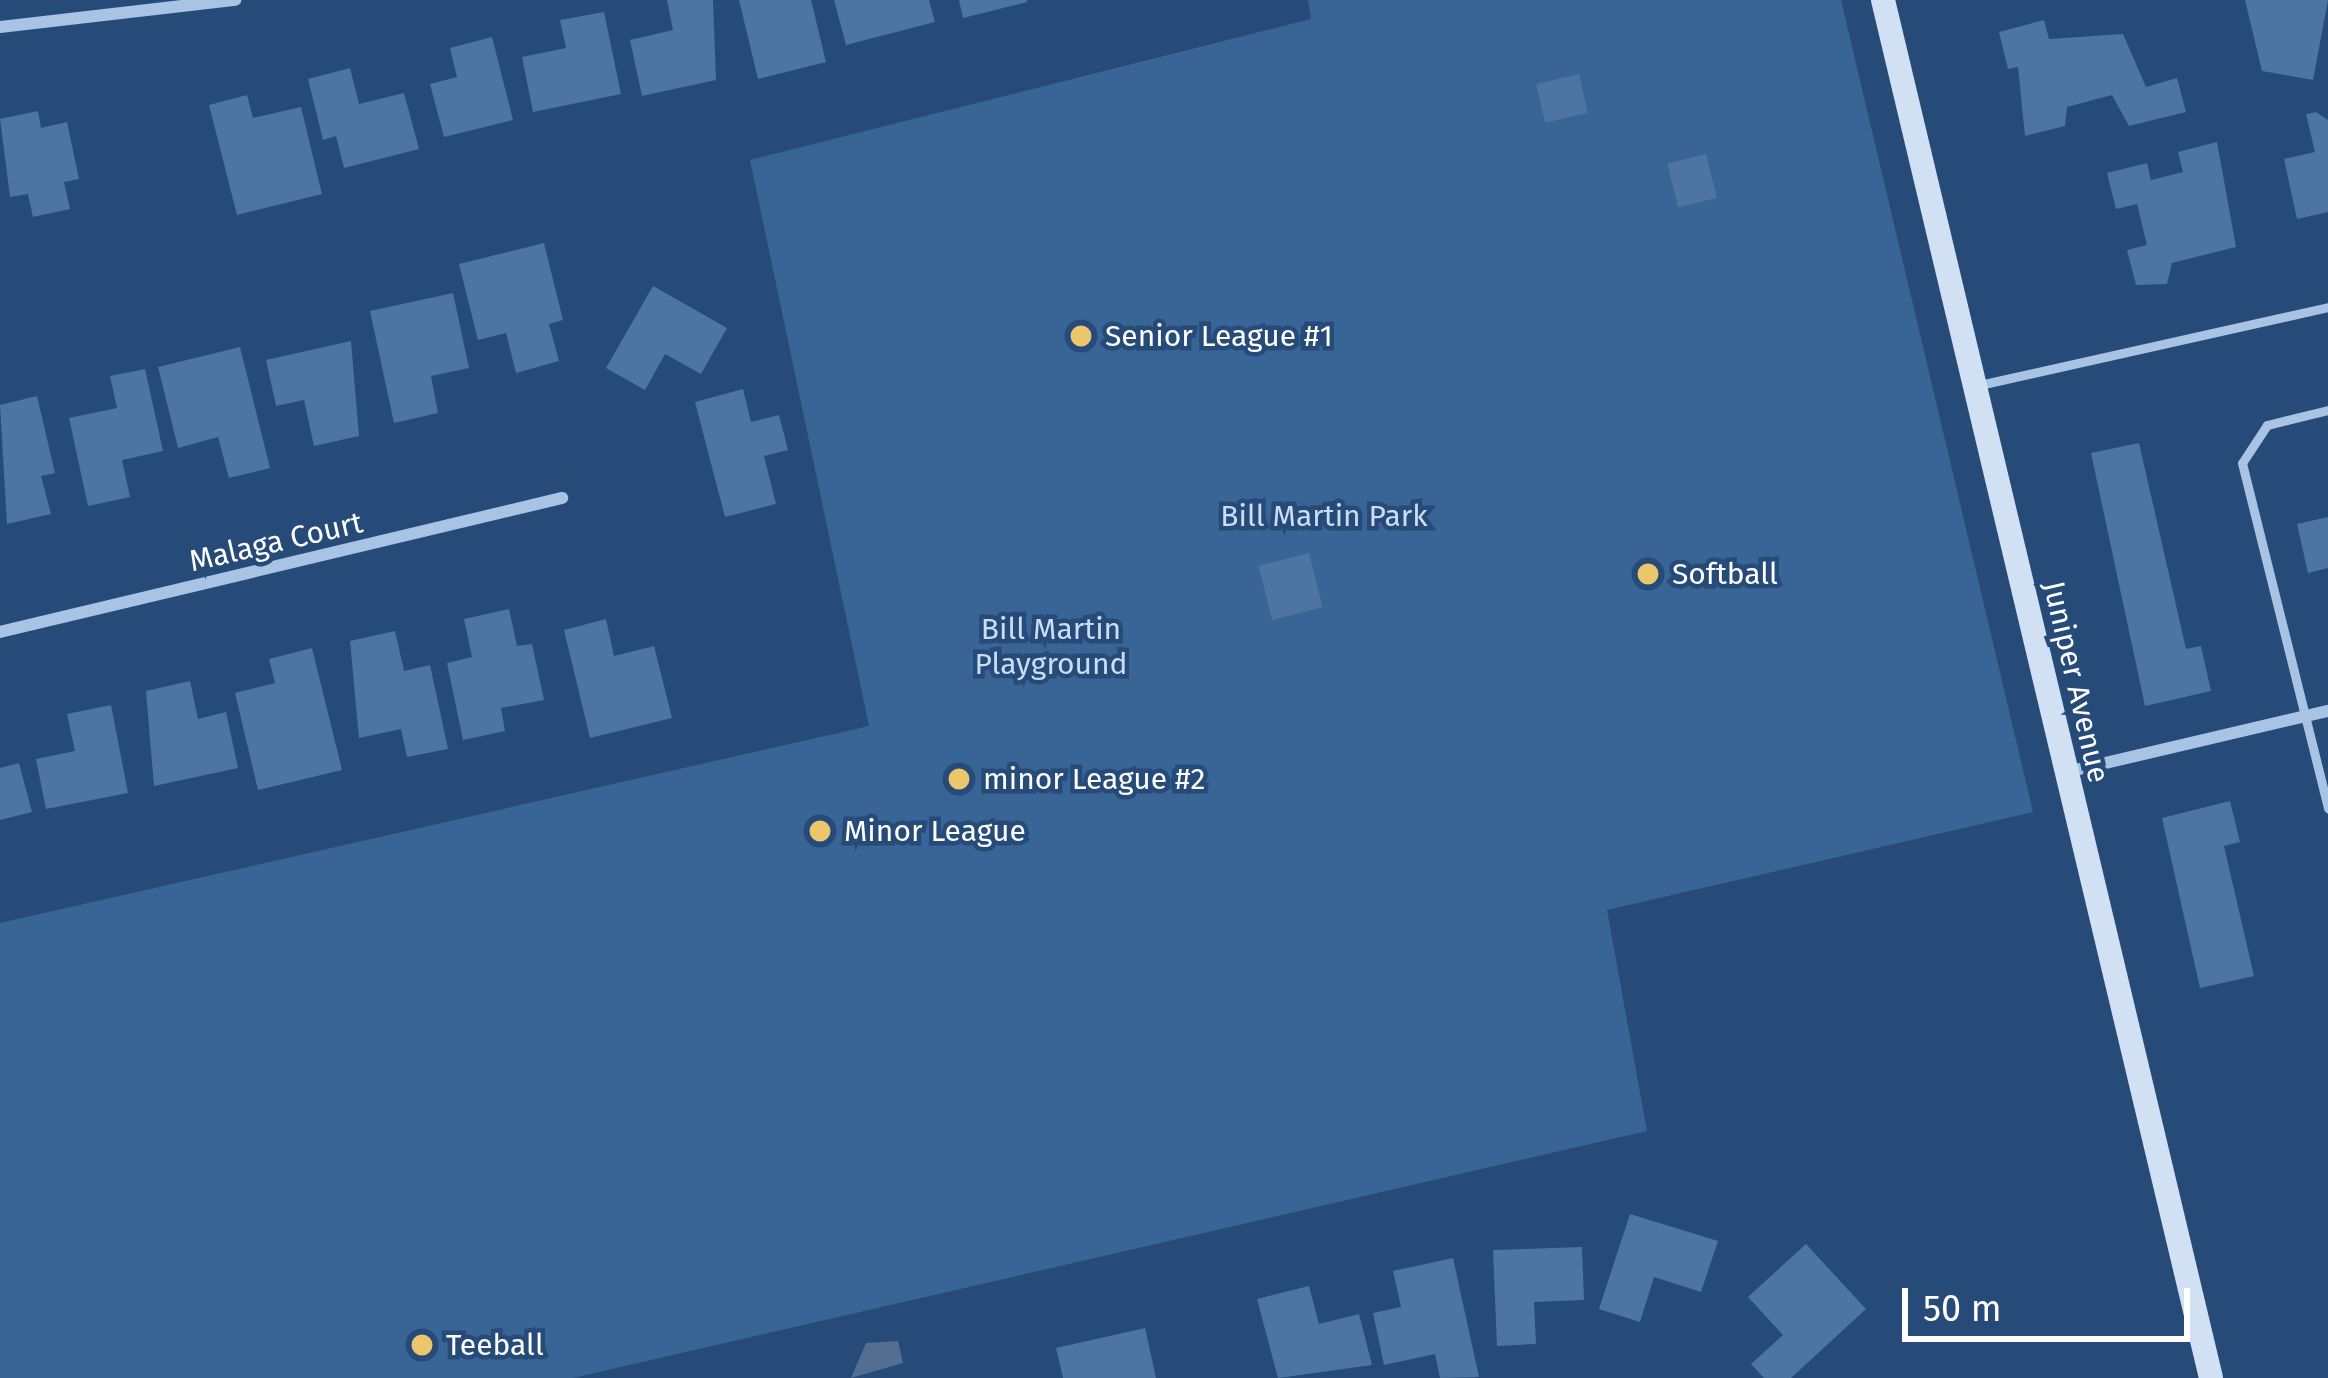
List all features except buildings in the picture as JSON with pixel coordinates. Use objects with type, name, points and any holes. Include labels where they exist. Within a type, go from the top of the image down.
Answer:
[{"type":"street","points":[[0,27],[235,0]]},
{"type":"street","name":"Juniper Avenue","points":[[1883,0],[2211,1378]]},
{"type":"street","name":"Malaga Court","points":[[0,632],[562,498]]},
{"type":"street","points":[[2067,772],[2328,711]]},
{"type":"lane","points":[[1975,386],[2328,307]]},
{"type":"lane","points":[[2328,410],[2267,425],[2242,463],[2328,808]]},
{"type":"green space","name":"Bill Martin Park","points":[[1308,0],[1841,0],[2033,812],[1607,910],[1647,1131],[573,1378],[0,1378],[0,923],[869,726],[750,160],[1311,19]]},
{"type":"shaded area","points":[[898,1341],[903,1363],[851,1378],[866,1343]]},
{"type":"place","name":"Senior League #1","points":[[1081,336]]},
{"type":"place","name":"Softball","points":[[1648,574]]},
{"type":"place","name":"minor League #2","points":[[959,779]]},
{"type":"place","name":"Minor League","points":[[820,831]]},
{"type":"place","name":"Teeball","points":[[422,1345]]},
{"type":"park label","name":"Bill Martin Playground","points":[[1051,646]]}]
